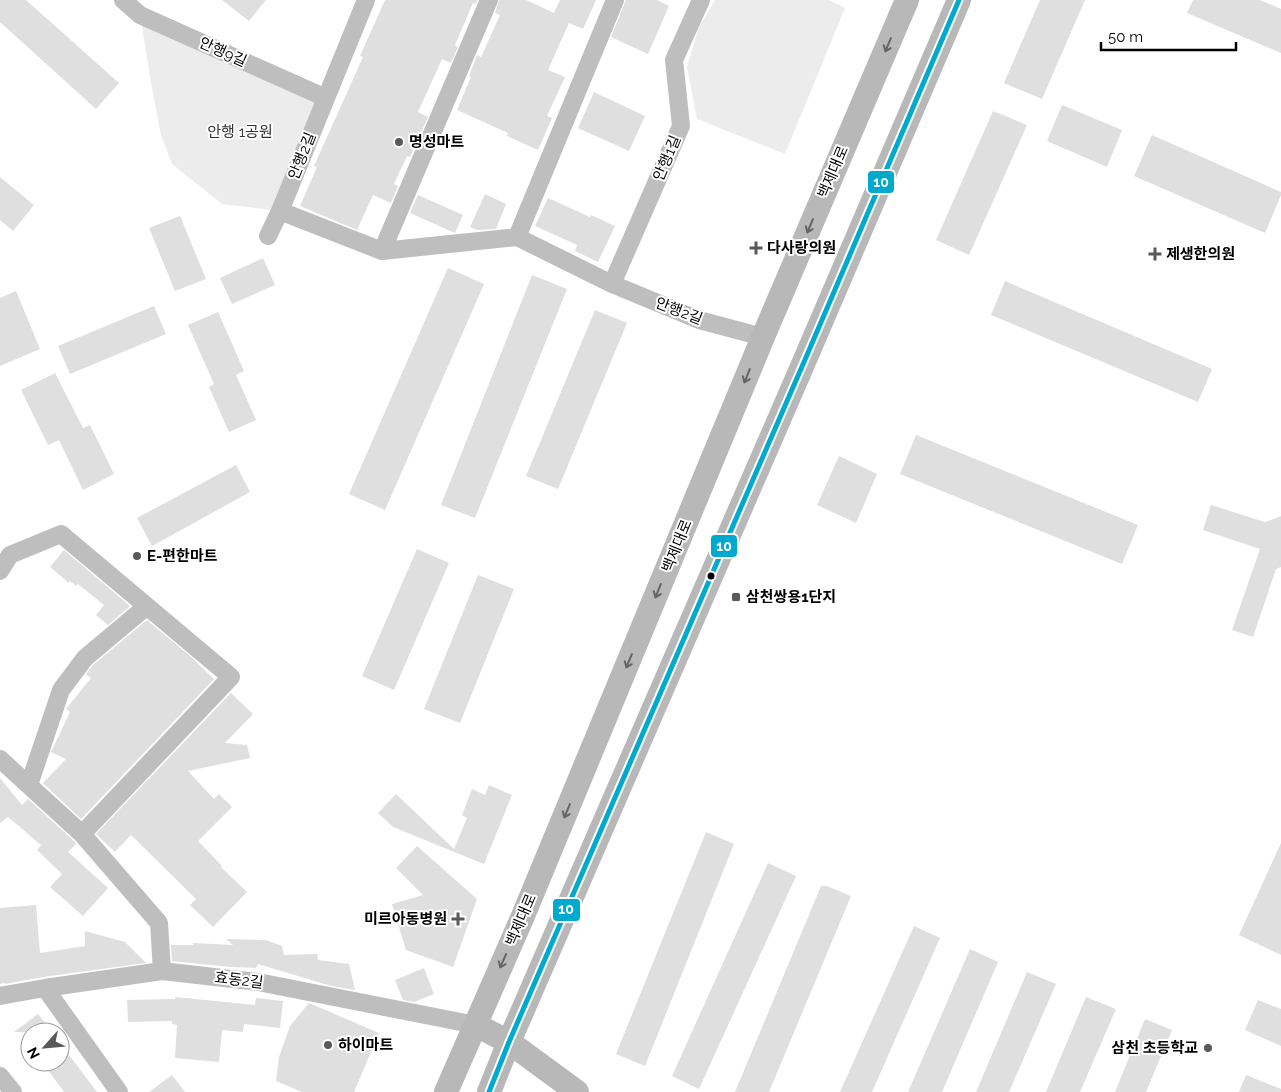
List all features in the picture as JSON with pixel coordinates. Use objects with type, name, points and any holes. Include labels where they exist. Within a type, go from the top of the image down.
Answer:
[{"type":"street","name":"안행9길","points":[[123,0],[140,15],[326,98]]},
{"type":"street","name":"안행2길","points":[[268,236],[366,0]]},
{"type":"street","points":[[382,252],[488,0]]},
{"type":"street","points":[[280,211],[382,252],[517,237],[615,0]]},
{"type":"street","name":"안행1길","points":[[612,284],[681,126],[674,60],[701,0]]},
{"type":"street","name":"백제대로","points":[[446,1092],[531,898],[763,337],[907,0]]},
{"type":"street","points":[[490,1092],[509,1042],[959,0]]},
{"type":"street","name":"안행2길","points":[[517,237],[612,284],[699,320],[763,337]]},
{"type":"street","points":[[0,571],[10,554],[61,534],[231,677],[82,834]]},
{"type":"street","points":[[30,786],[61,690],[84,658],[148,606]]},
{"type":"street","points":[[0,759],[82,834],[159,923],[162,971]]},
{"type":"street","name":"효동2길","points":[[0,996],[162,971],[258,982],[476,1025]]},
{"type":"street","points":[[45,988],[119,1092]]},
{"type":"street","points":[[476,1025],[509,1042],[575,1092]]},
{"type":"street","points":[[0,1076],[13,1092]]},
{"type":"green space","points":[[715,0],[829,0],[845,8],[785,154],[697,119],[687,67],[699,27]]},
{"type":"green space","name":"안행 1공원","points":[[140,15],[326,98],[280,211],[222,204],[172,164],[161,135]]},
{"type":"building","points":[[0,0],[26,0],[119,83],[96,109],[0,22]]},
{"type":"building","points":[[222,0],[266,0],[249,21]]},
{"type":"building","points":[[385,0],[477,0],[476,4],[473,3],[455,45],[458,47],[451,63],[442,59],[418,112],[428,117],[410,157],[407,156],[394,184],[398,186],[391,203],[373,195],[357,230],[300,206],[317,167],[314,166],[363,57],[360,56]]},
{"type":"building","points":[[499,0],[526,0],[554,13],[560,0],[596,0],[583,29],[569,23],[548,70],[565,77],[547,116],[552,118],[538,150],[507,136],[508,133],[457,110],[471,77],[469,76],[477,55],[481,57],[500,15],[495,13]]},
{"type":"building","points":[[626,0],[657,0],[669,6],[648,54],[611,37]]},
{"type":"building","points":[[1040,0],[1085,0],[1042,99],[1004,83]]},
{"type":"building","points":[[1193,0],[1260,0],[1281,9],[1281,53],[1187,13]]},
{"type":"building","points":[[594,92],[645,116],[629,151],[578,128]]},
{"type":"building","points":[[1062,105],[1122,130],[1107,167],[1047,141]]},
{"type":"building","points":[[993,111],[1027,125],[969,255],[936,240]]},
{"type":"building","points":[[1152,135],[1281,192],[1265,233],[1134,176]]},
{"type":"building","points":[[0,177],[34,205],[13,231],[0,220]]},
{"type":"building","points":[[485,194],[506,204],[496,229],[477,230],[470,227]]},
{"type":"building","points":[[418,195],[463,215],[455,233],[410,213]]},
{"type":"building","points":[[548,198],[615,226],[598,262],[575,251],[577,245],[535,226]]},
{"type":"building","points":[[180,216],[206,279],[175,291],[149,228]]},
{"type":"building","points":[[263,258],[275,285],[232,304],[220,278]]},
{"type":"building","points":[[448,268],[484,284],[385,510],[349,494]]},
{"type":"building","points":[[532,275],[567,289],[475,518],[441,505]]},
{"type":"building","points":[[1005,281],[1212,369],[1198,402],[991,315]]},
{"type":"building","points":[[16,291],[40,349],[0,366],[0,298]]},
{"type":"building","points":[[154,306],[166,334],[70,374],[58,346]]},
{"type":"building","points":[[595,310],[627,323],[558,489],[526,476]]},
{"type":"building","points":[[218,312],[244,371],[236,375],[256,420],[229,432],[209,387],[214,384],[188,325]]},
{"type":"building","points":[[55,373],[83,428],[90,425],[114,474],[83,490],[59,440],[48,445],[21,390]]},
{"type":"building","points":[[916,435],[1138,525],[1122,564],[900,474]]},
{"type":"building","points":[[839,456],[877,474],[856,523],[817,505]]},
{"type":"building","points":[[236,465],[250,492],[152,546],[137,518]]},
{"type":"building","points":[[1211,505],[1265,522],[1281,516],[1281,567],[1276,569],[1253,637],[1232,630],[1260,549],[1203,530]]},
{"type":"building","points":[[417,549],[449,563],[394,690],[362,676]]},
{"type":"building","points":[[64,550],[130,606],[108,625],[96,615],[104,605],[78,584],[76,586],[70,581],[69,583],[50,567]]},
{"type":"building","points":[[478,575],[514,589],[460,723],[424,709]]},
{"type":"building","points":[[147,620],[214,679],[81,819],[43,783],[66,759],[51,752],[70,712],[66,709],[91,678],[86,674],[93,665]]},
{"type":"building","points":[[231,693],[253,714],[225,743],[247,745],[250,758],[188,771],[214,799],[219,794],[232,807],[198,841],[247,892],[213,927],[190,905],[196,899],[131,835],[115,852],[96,834]]},
{"type":"building","points":[[0,778],[22,805],[28,799],[74,841],[76,844],[68,852],[108,888],[83,916],[50,887],[62,874],[37,850],[41,845],[8,817],[0,823]]},
{"type":"building","points":[[489,785],[512,795],[484,864],[393,827],[378,813],[396,794],[454,849],[467,818],[462,815],[472,789],[485,795]]},
{"type":"building","points":[[706,832],[734,844],[645,1066],[616,1054]]},
{"type":"building","points":[[1281,843],[1281,955],[1239,935]]},
{"type":"building","points":[[417,846],[477,899],[453,967],[406,950],[392,904],[423,895],[396,868]]},
{"type":"building","points":[[768,863],[796,876],[699,1089],[672,1076]]},
{"type":"building","points":[[821,886],[827,886],[851,896],[769,1092],[735,1092]]},
{"type":"building","points":[[36,905],[40,953],[85,946],[85,931],[125,942],[146,963],[0,984],[0,908]]},
{"type":"building","points":[[914,926],[940,938],[872,1092],[840,1092]]},
{"type":"building","points":[[226,939],[266,940],[282,946],[284,955],[317,954],[318,960],[349,964],[355,990],[331,986],[258,964],[256,968],[172,961],[171,945],[193,945],[193,943],[233,945]]},
{"type":"building","points":[[970,949],[998,962],[942,1092],[908,1092]]},
{"type":"building","points":[[424,968],[434,994],[414,1002],[403,1000],[395,980]]},
{"type":"building","points":[[1027,972],[1056,984],[1009,1092],[976,1092]]},
{"type":"building","points":[[175,997],[255,1005],[256,998],[283,1001],[280,1028],[244,1024],[243,1032],[222,1030],[219,1062],[175,1058],[177,1025],[172,1024],[172,1021],[128,1022],[127,1000],[175,999]]},
{"type":"building","points":[[1086,997],[1116,1009],[1080,1092],[1046,1092]]},
{"type":"building","points":[[1258,1000],[1281,1009],[1281,1046],[1245,1030]]},
{"type":"building","name":"하이마트","points":[[309,1003],[379,1033],[354,1092],[302,1092],[276,1081],[279,1057],[290,1026]]},
{"type":"building","points":[[38,1014],[44,1022],[27,1022]]},
{"type":"building","points":[[1145,1019],[1172,1030],[1146,1092],[1115,1092]]},
{"type":"building","points":[[70,1056],[97,1092],[64,1092],[49,1072],[70,1072]]},
{"type":"building","points":[[172,1075],[185,1092],[149,1092]]},
{"type":"building","points":[[1246,1075],[1281,1089],[1281,1092],[1239,1092]]},
{"type":"transit line","name":"10","points":[[489,1092],[959,0]]},
{"type":"place","name":"명성마트","points":[[399,142]]},
{"type":"place","name":"다사랑의원","points":[[756,248]]},
{"type":"place","name":"제생한의원","points":[[1155,254]]},
{"type":"place","name":"E-편한마트","points":[[137,556]]},
{"type":"place","name":"삼천쌍용1단지","points":[[736,597]]},
{"type":"place","name":"미르아동병원","points":[[458,919]]},
{"type":"place","name":"하이마트","points":[[328,1045]]},
{"type":"place","name":"삼천 초등학교","points":[[1208,1048]]}]
